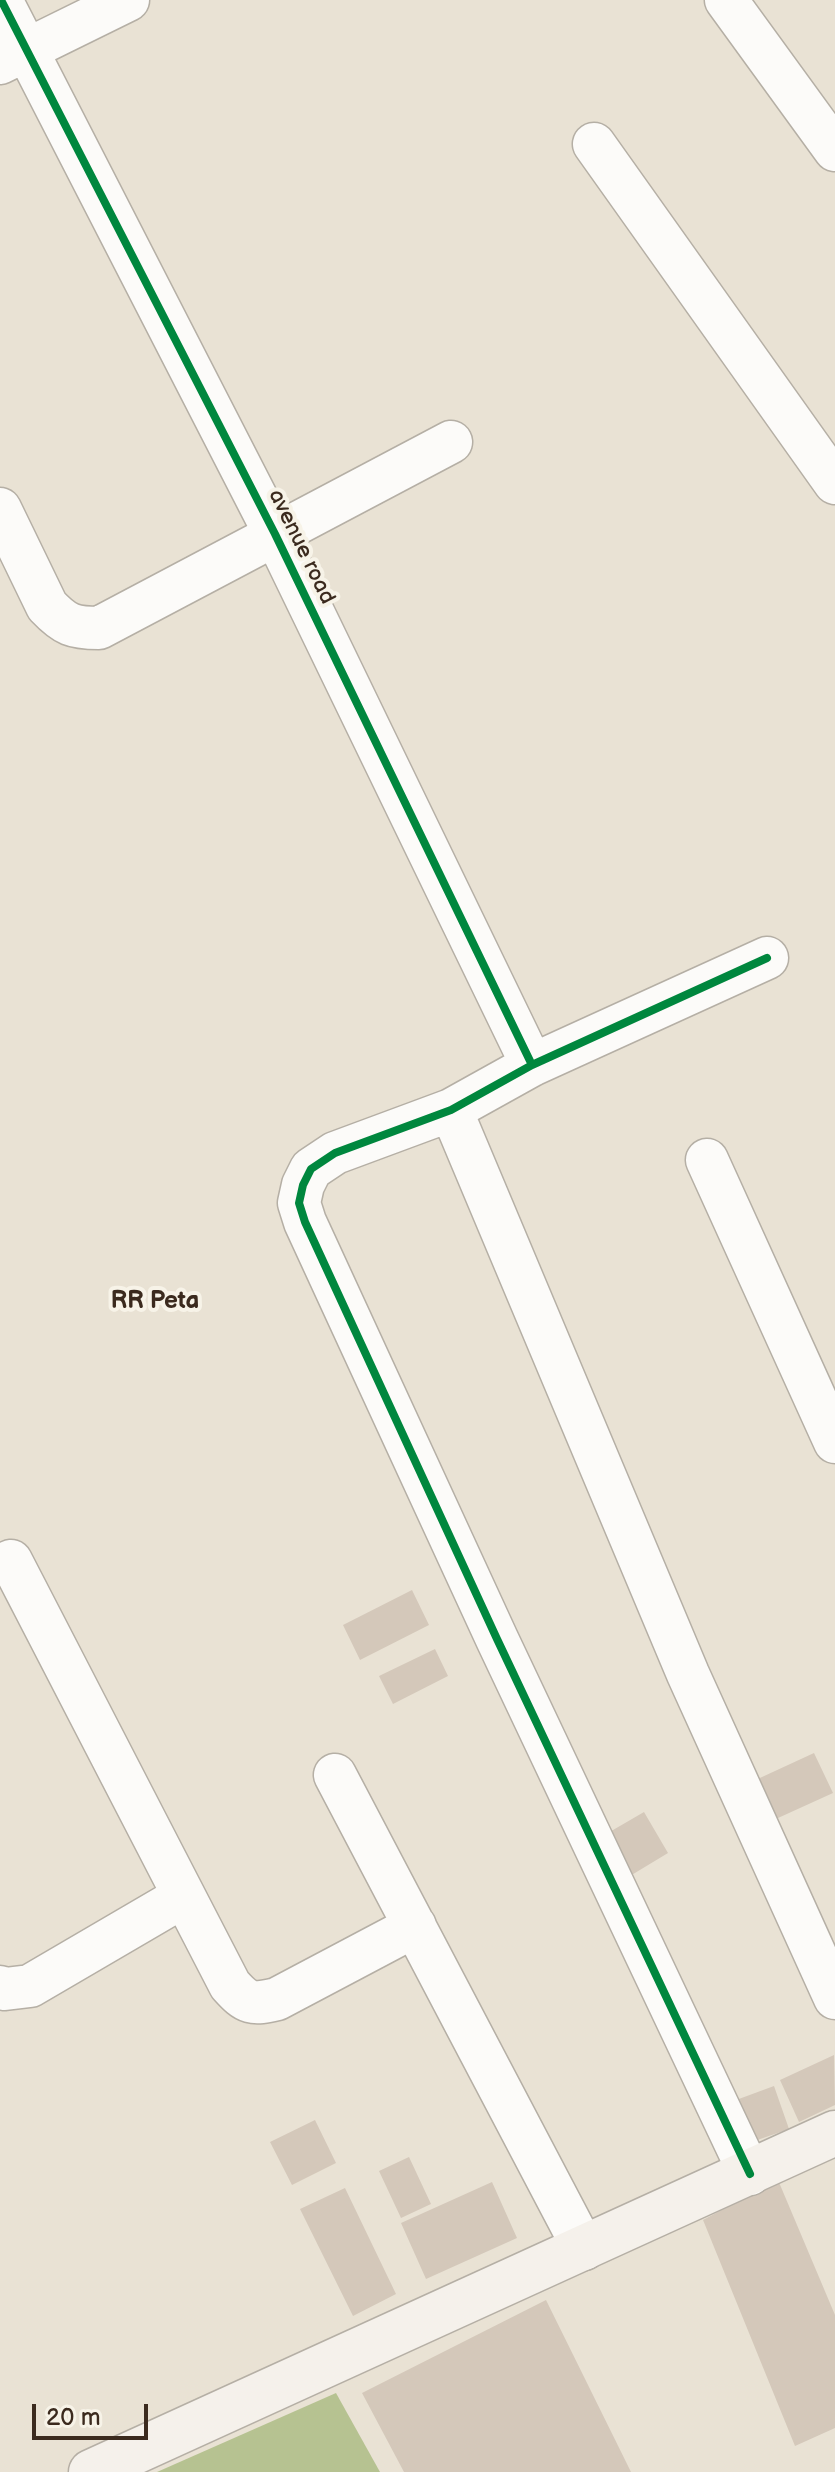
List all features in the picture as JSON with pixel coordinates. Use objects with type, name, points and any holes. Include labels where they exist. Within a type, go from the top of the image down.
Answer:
[{"type":"street","name":"avenue road","points":[[1,0],[14,56],[275,534],[532,1065]]},
{"type":"street","points":[[14,56],[128,0]]},
{"type":"street","points":[[726,0],[835,150]]},
{"type":"street","points":[[594,144],[835,483]]},
{"type":"street","points":[[0,509],[47,606],[59,619],[76,628],[99,628],[451,442]]},
{"type":"street","points":[[750,2174],[497,1639],[299,1203],[311,1169],[335,1153],[451,1110],[532,1065],[767,958]]},
{"type":"street","points":[[451,1110],[688,1674],[835,1998]]},
{"type":"street","points":[[707,1160],[835,1442]]},
{"type":"street","points":[[11,1561],[230,1985],[242,1999],[256,2004],[277,1999],[415,1926]]},
{"type":"street","points":[[335,1775],[584,2249]]},
{"type":"street","points":[[0,1987],[30,1986],[184,1896]]},
{"type":"street","points":[[91,2472],[835,2133]]},
{"type":"green space","points":[[336,2393],[380,2472],[157,2472]]},
{"type":"building","points":[[412,1590],[429,1625],[360,1660],[343,1625]]},
{"type":"building","points":[[435,1649],[448,1676],[393,1704],[379,1676]]},
{"type":"building","points":[[814,1753],[833,1793],[767,1823],[749,1783]]},
{"type":"building","points":[[644,1812],[668,1853],[625,1879],[601,1837]]},
{"type":"building","points":[[834,2055],[835,2105],[799,2122],[780,2080]]},
{"type":"building","points":[[774,2086],[789,2129],[743,2145],[728,2103]]},
{"type":"building","points":[[315,2120],[336,2163],[292,2185],[270,2142]]},
{"type":"building","points":[[409,2157],[431,2204],[401,2218],[379,2171]]},
{"type":"building","points":[[778,2180],[835,2315],[835,2428],[795,2446],[703,2220]]},
{"type":"building","points":[[492,2182],[517,2238],[426,2279],[401,2223]]},
{"type":"building","points":[[345,2188],[396,2294],[353,2316],[300,2209]]},
{"type":"building","points":[[546,2300],[631,2472],[404,2472],[362,2393]]},
{"type":"cycle path","points":[[1,0],[275,534],[532,1065]]},
{"type":"cycle path","points":[[750,2174],[497,1639],[299,1203],[311,1169],[335,1153],[451,1110],[532,1065],[767,958]]},
{"type":"district","name":"RR Peta","points":[[155,1302]]}]
